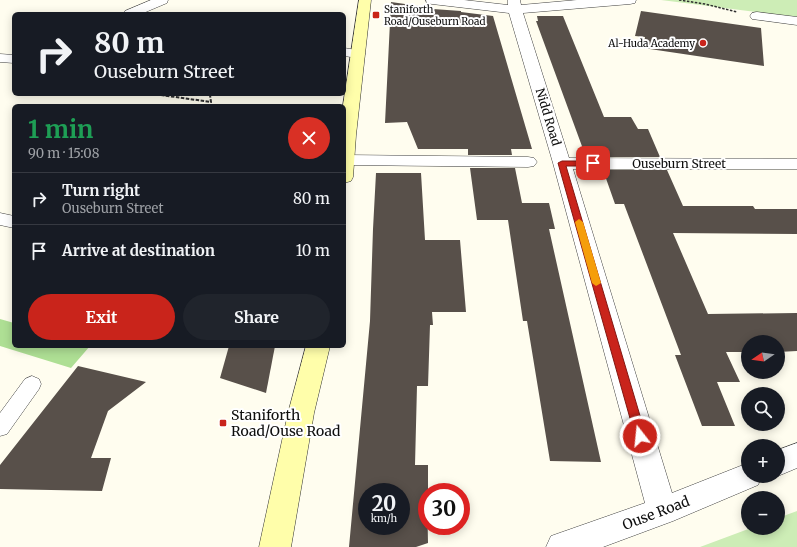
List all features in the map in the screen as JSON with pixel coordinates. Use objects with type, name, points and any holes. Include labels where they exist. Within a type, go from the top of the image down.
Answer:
[{"type":"main road","points":[[346,135],[351,53],[365,0]]},
{"type":"main road","points":[[275,547],[301,413],[317,348]]},
{"type":"street","points":[[135,12],[162,0]]},
{"type":"street","points":[[432,0],[515,5],[630,0]]},
{"type":"street","name":"Nidd Road","points":[[515,5],[662,511]]},
{"type":"street","points":[[757,16],[797,21]]},
{"type":"street","points":[[0,58],[12,59]]},
{"type":"street","points":[[346,168],[528,162]]},
{"type":"street","name":"Ouseburn Street","points":[[562,163],[797,164]]},
{"type":"street","points":[[0,219],[12,222]]},
{"type":"street","points":[[785,460],[797,455]]},
{"type":"street","name":"Ouse Road","points":[[562,547],[662,511],[741,479]]},
{"type":"lane","points":[[0,428],[32,384]]},
{"type":"path","points":[[679,0],[705,4],[757,16]]},
{"type":"path","points":[[700,0],[705,4]]},
{"type":"path","points":[[172,96],[211,102],[210,96]]},
{"type":"green space","points":[[661,0],[797,0],[797,17]]},
{"type":"green space","points":[[0,319],[12,322],[12,348],[88,348],[71,368],[0,346]]},
{"type":"green space","points":[[797,511],[797,547],[700,547],[741,532],[741,535],[785,535],[785,515]]},
{"type":"building","points":[[391,2],[419,6],[419,8],[461,11],[493,16],[532,149],[511,149],[512,155],[468,155],[468,149],[418,149],[407,122],[385,123]]},
{"type":"building","name":"Al-Huda Academy","points":[[641,11],[761,28],[764,66],[643,48],[645,37],[635,36]]},
{"type":"building","points":[[537,16],[563,16],[604,117],[631,117],[638,129],[648,129],[660,157],[598,157],[596,149],[583,149],[536,21],[538,21]]},
{"type":"building","points":[[470,168],[515,168],[522,203],[549,203],[555,229],[549,229],[601,462],[550,461],[527,321],[523,321],[508,220],[477,220]]},
{"type":"building","points":[[603,170],[667,170],[683,206],[753,206],[755,209],[797,209],[797,234],[673,233],[708,314],[797,313],[797,351],[785,352],[785,335],[741,335],[741,352],[726,352],[740,382],[717,382],[735,426],[702,426],[675,355],[681,355],[624,204],[615,204]]},
{"type":"building","points":[[376,173],[421,173],[425,240],[460,240],[466,312],[432,312],[433,325],[430,325],[428,386],[417,386],[415,465],[428,465],[428,483],[418,483],[418,535],[428,535],[428,543],[416,547],[349,547],[370,321]]},
{"type":"building","points":[[228,348],[275,348],[266,393],[220,378]]},
{"type":"building","points":[[78,366],[146,382],[108,411],[91,458],[111,458],[102,491],[0,489],[0,465]]},
{"type":"slow traffic","points":[[579,222],[596,283]]},
{"type":"place","name":"Staniforth Road/Ouseburn Road","points":[[376,15]]},
{"type":"place","name":"Al-Huda Academy","points":[[703,43]]},
{"type":"place","name":"Staniforth Road/Ouse Road","points":[[223,423]]},
{"type":"route","points":[[593,163],[562,163],[640,436]]}]
